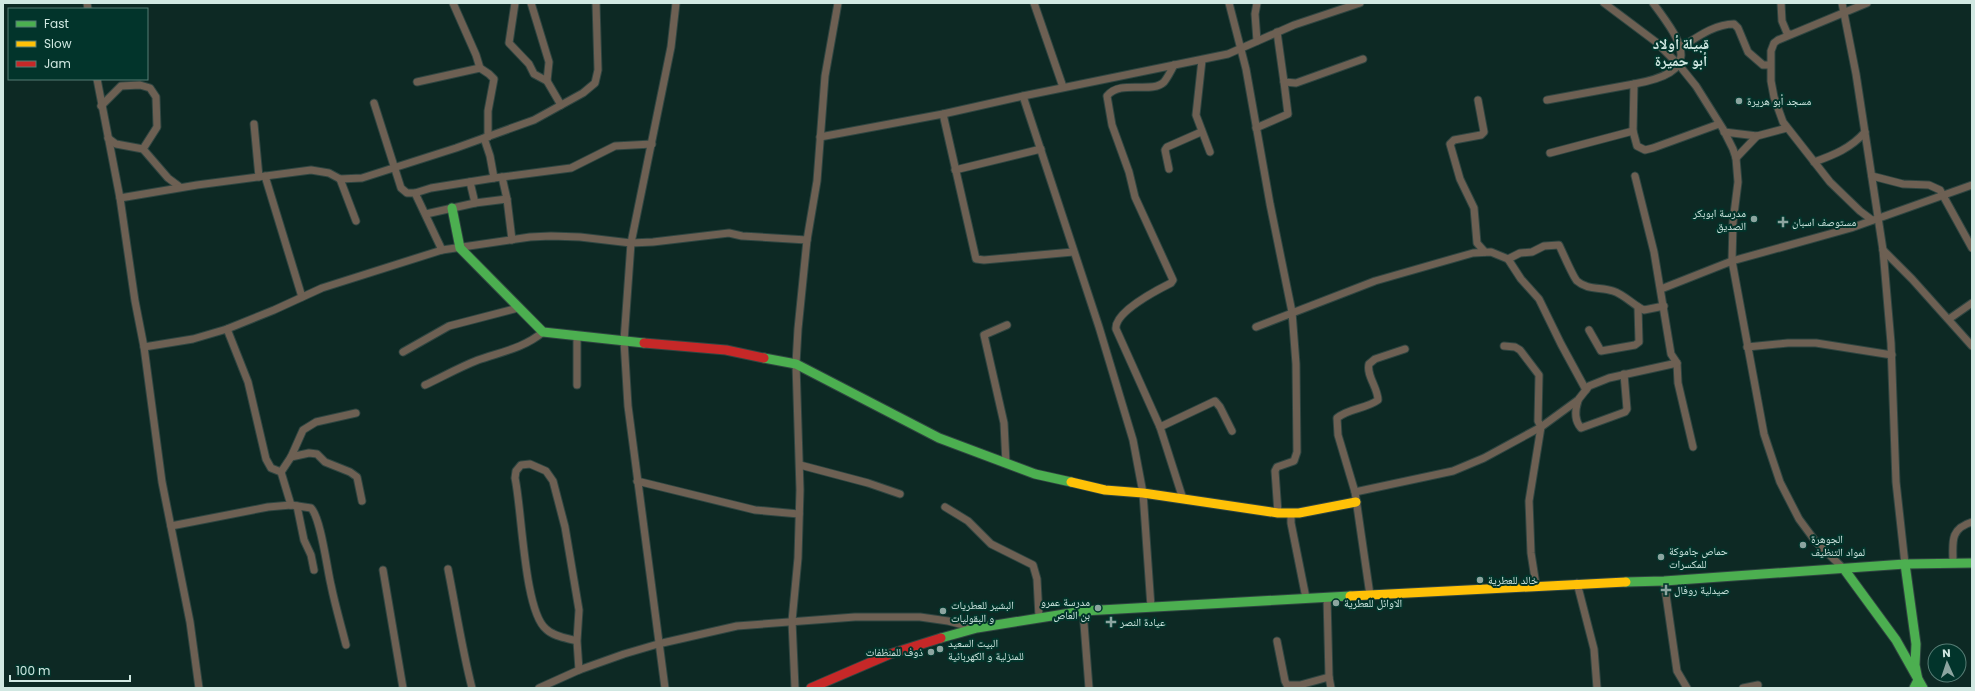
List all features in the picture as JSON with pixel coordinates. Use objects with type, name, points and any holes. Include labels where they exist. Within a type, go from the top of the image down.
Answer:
[{"type":"street","points":[[453,3],[476,55],[480,68],[494,79],[488,111],[486,138],[494,178]]},
{"type":"street","points":[[515,3],[509,43],[529,64],[534,74],[547,81],[561,105]]},
{"type":"street","points":[[531,3],[549,62],[547,81]]},
{"type":"street","points":[[120,198],[180,187],[311,170],[329,173],[340,179],[362,178],[486,138],[534,120],[583,93],[595,83],[598,70],[596,3]]},
{"type":"street","points":[[665,688],[658,644],[653,592],[628,406],[624,341],[631,243],[671,47],[676,3]]},
{"type":"street","points":[[795,688],[792,621],[798,558],[800,465],[796,364],[807,240],[817,181],[825,76],[838,3]]},
{"type":"street","points":[[1034,3],[1063,88]]},
{"type":"street","points":[[1229,3],[1242,49],[1292,312],[1295,344],[1297,452],[1294,461],[1277,467],[1275,471],[1278,513]]},
{"type":"street","points":[[1257,41],[1255,14],[1258,3]]},
{"type":"street","points":[[820,137],[943,114],[1228,54],[1277,32],[1360,3]]},
{"type":"street","points":[[1604,3],[1660,45],[1680,65],[1696,86],[1724,132],[1736,158],[1738,182],[1733,222],[1732,262],[1764,434],[1780,482],[1799,519],[1816,542],[1844,569],[1896,640],[1916,684],[1923,688]]},
{"type":"street","points":[[1547,100],[1634,84],[1666,75],[1680,65],[1682,55],[1680,48],[1666,21],[1653,3]]},
{"type":"street","points":[[1781,3],[1784,29],[1786,33],[1790,34]]},
{"type":"street","points":[[1842,3],[1872,176],[1875,219],[1883,250],[1892,355],[1896,482],[1916,644],[1916,684]]},
{"type":"street","points":[[1867,3],[1778,40],[1774,43],[1771,51],[1770,65],[1774,97],[1780,115],[1788,128],[1814,162],[1842,194],[1875,219]]},
{"type":"street","points":[[1680,48],[1701,34],[1721,25],[1734,24],[1738,28],[1748,52],[1762,65],[1770,65]]},
{"type":"street","points":[[1256,128],[1288,114],[1277,32]]},
{"type":"street","points":[[1284,82],[1296,83],[1363,59]]},
{"type":"street","points":[[1202,60],[1196,114],[1201,132],[1210,152]]},
{"type":"street","points":[[1174,65],[1167,78],[1158,86],[1126,87],[1115,90],[1107,96],[1112,125],[1129,172],[1135,197],[1173,280],[1171,283],[1151,293],[1133,306],[1118,319],[1116,327],[1160,427],[1183,499]]},
{"type":"street","points":[[416,82],[480,68]]},
{"type":"street","points":[[97,80],[120,198],[135,301],[144,347],[162,482],[190,622],[199,688]]},
{"type":"street","points":[[1634,84],[1633,131],[1637,146],[1645,150],[1719,124]]},
{"type":"street","points":[[101,106],[120,86],[140,85],[150,88],[156,97],[157,127],[143,149]]},
{"type":"street","points":[[1023,96],[1073,252],[1099,326],[1133,440],[1143,493],[1151,607]]},
{"type":"street","points":[[1478,100],[1484,132],[1481,135],[1454,140],[1450,144],[1460,179],[1474,208],[1477,243],[1485,252]]},
{"type":"street","points":[[374,103],[402,191],[407,193],[415,193],[431,188],[494,178],[572,168],[615,146],[652,144]]},
{"type":"street","points":[[943,114],[976,259],[984,260],[1073,252]]},
{"type":"street","points":[[254,124],[262,177],[302,297]]},
{"type":"street","points":[[1724,132],[1757,136],[1788,128]]},
{"type":"street","points":[[1550,153],[1633,131]]},
{"type":"street","points":[[1169,169],[1165,150],[1167,147],[1201,132]]},
{"type":"street","points":[[1814,162],[1848,147],[1857,141],[1865,132]]},
{"type":"street","points":[[1736,158],[1757,136]]},
{"type":"street","points":[[108,138],[116,144],[143,149],[168,178],[180,187]]},
{"type":"street","points":[[955,170],[1041,149]]},
{"type":"street","points":[[1635,176],[1654,252],[1671,354],[1677,363],[1678,383],[1693,447]]},
{"type":"street","points":[[1872,176],[1903,184],[1929,185],[1940,190],[1972,248]]},
{"type":"street","points":[[502,177],[507,199],[512,240]]},
{"type":"street","points":[[340,179],[356,222]]},
{"type":"street","points":[[470,182],[475,203]]},
{"type":"street","points":[[1661,289],[1732,262],[1851,228],[1972,185]]},
{"type":"street","points":[[415,193],[442,250]]},
{"type":"street","points":[[426,214],[475,203],[507,199]]},
{"type":"street","points":[[452,208],[460,248],[543,332],[577,337],[726,350],[796,364],[939,438],[1035,474],[1078,485],[1278,513],[1291,513],[1356,502]]},
{"type":"street","points":[[144,347],[193,339],[227,329],[322,288],[442,250],[552,236],[580,237],[631,243],[720,233],[807,240]]},
{"type":"street","points":[[1508,259],[1520,253],[1532,252],[1544,246],[1559,245],[1579,283],[1614,291],[1624,296],[1638,308],[1648,310],[1664,306]]},
{"type":"street","points":[[1883,250],[1912,279],[1972,346]]},
{"type":"street","points":[[1256,327],[1376,281],[1474,253],[1485,252],[1497,254],[1508,259],[1521,279],[1539,298],[1561,344],[1586,390]]},
{"type":"street","points":[[1949,319],[1972,303]]},
{"type":"street","points":[[403,352],[449,326],[518,308]]},
{"type":"street","points":[[1589,330],[1601,351],[1636,345],[1640,342],[1638,308]]},
{"type":"street","points":[[1006,463],[1004,423],[984,334],[1007,325]]},
{"type":"street","points":[[227,329],[248,382],[266,459],[271,468],[281,472],[294,506],[304,540],[311,555],[314,570]]},
{"type":"street","points":[[425,385],[478,361],[523,346],[534,340],[543,332]]},
{"type":"street","points":[[577,337],[577,385]]},
{"type":"street","points":[[1747,347],[1788,343],[1816,343],[1892,355]]},
{"type":"street","points":[[1504,346],[1515,347],[1520,350],[1538,374],[1538,422],[1541,427],[1530,501],[1531,553],[1536,585]]},
{"type":"street","points":[[1370,595],[1356,502],[1338,435],[1337,418],[1342,414],[1366,407],[1378,400],[1378,394],[1369,370],[1370,364],[1375,359],[1405,349]]},
{"type":"street","points":[[1354,492],[1453,471],[1484,458],[1541,427],[1578,400],[1586,390],[1599,382],[1624,374],[1677,363]]},
{"type":"street","points":[[1578,400],[1575,410],[1578,424],[1581,428],[1624,412],[1626,409],[1624,374]]},
{"type":"street","points":[[1160,427],[1215,401],[1220,406],[1232,431]]},
{"type":"street","points":[[281,472],[291,457],[303,430],[316,422],[356,413]]},
{"type":"street","points":[[291,457],[309,453],[317,454],[325,462],[350,472],[357,477],[362,501]]},
{"type":"street","points":[[577,641],[559,637],[546,630],[540,623],[531,599],[515,478],[516,471],[521,465],[530,464],[546,470],[553,481],[565,527],[579,610],[577,641],[579,670]]},
{"type":"street","points":[[800,465],[868,483],[900,494]]},
{"type":"street","points":[[637,481],[755,510],[799,514]]},
{"type":"street","points":[[171,526],[268,507],[294,506],[311,508],[314,512],[346,645]]},
{"type":"street","points":[[945,507],[968,521],[991,544],[1033,565],[1037,578],[1039,618]]},
{"type":"street","points":[[1291,513],[1291,523],[1306,598]]},
{"type":"street","points":[[1953,563],[1953,538],[1960,527],[1972,522]]},
{"type":"street","points":[[811,688],[890,654],[977,628],[1083,611],[1536,585],[1664,581],[1905,564],[1972,563]]},
{"type":"street","points":[[448,569],[462,637],[464,659],[472,688]]},
{"type":"street","points":[[383,570],[404,688]]},
{"type":"street","points":[[1664,581],[1677,670],[1687,688]]},
{"type":"street","points":[[1577,583],[1594,649],[1597,688]]},
{"type":"street","points":[[1327,597],[1329,677],[1331,688]]},
{"type":"street","points":[[1083,611],[1090,688]]},
{"type":"street","points":[[539,688],[579,670],[658,644],[737,626],[855,617],[929,617],[977,628]]},
{"type":"street","points":[[1277,641],[1285,681],[1288,685],[1300,685],[1329,677]]},
{"type":"street","points":[[1743,688],[1758,685]]},
{"type":"traffic: fast","points":[[452,208],[460,248],[543,332],[644,343]]},
{"type":"traffic: fast","points":[[764,358],[796,364],[939,438],[1035,474],[1071,482]]},
{"type":"traffic: fast","points":[[1626,582],[1664,581],[1905,564],[1972,563]]},
{"type":"traffic: fast","points":[[1905,564],[1916,644],[1915,665],[1918,680],[1914,688]]},
{"type":"traffic: fast","points":[[1844,569],[1896,640],[1923,688]]},
{"type":"traffic: fast","points":[[941,638],[977,628],[1083,611],[1350,596]]},
{"type":"traffic: slow","points":[[1071,482],[1105,490],[1143,493],[1278,513],[1299,513],[1356,502]]},
{"type":"traffic: slow","points":[[1350,596],[1626,582]]},
{"type":"traffic: jam","points":[[644,343],[726,350],[764,358]]},
{"type":"traffic: jam","points":[[811,688],[890,654],[941,638]]},
{"type":"place","name":"مسجد أبو هريرة","points":[[1739,101]]},
{"type":"place","name":"مدرسة ابوبكر الصديق","points":[[1754,219]]},
{"type":"place","name":"مستوصف اسبان","points":[[1783,222]]},
{"type":"place","name":"الجوهرة لمواد التنظيف","points":[[1803,545]]},
{"type":"place","name":"حماص جاموكة للمكسرات","points":[[1661,557]]},
{"type":"place","name":"خالد للعطرية","points":[[1480,580]]},
{"type":"place","name":"صيدلية روفال","points":[[1666,590]]},
{"type":"place","name":"الاوائل للعطرية","points":[[1336,603]]},
{"type":"place","name":"مدرسة عمرو بن العاص","points":[[1098,608]]},
{"type":"place","name":"البشير للعطريات و البقوليات","points":[[943,611]]},
{"type":"place","name":"عيادة النصر","points":[[1111,622]]},
{"type":"place","name":"البيت السعيد للمنزلية و الكهربائية","points":[[940,649]]},
{"type":"place","name":"ذوف للمنظفات","points":[[931,652]]},
{"type":"district","name":"قبيلة أولاد أبو حميرة","points":[[1681,52]]}]
